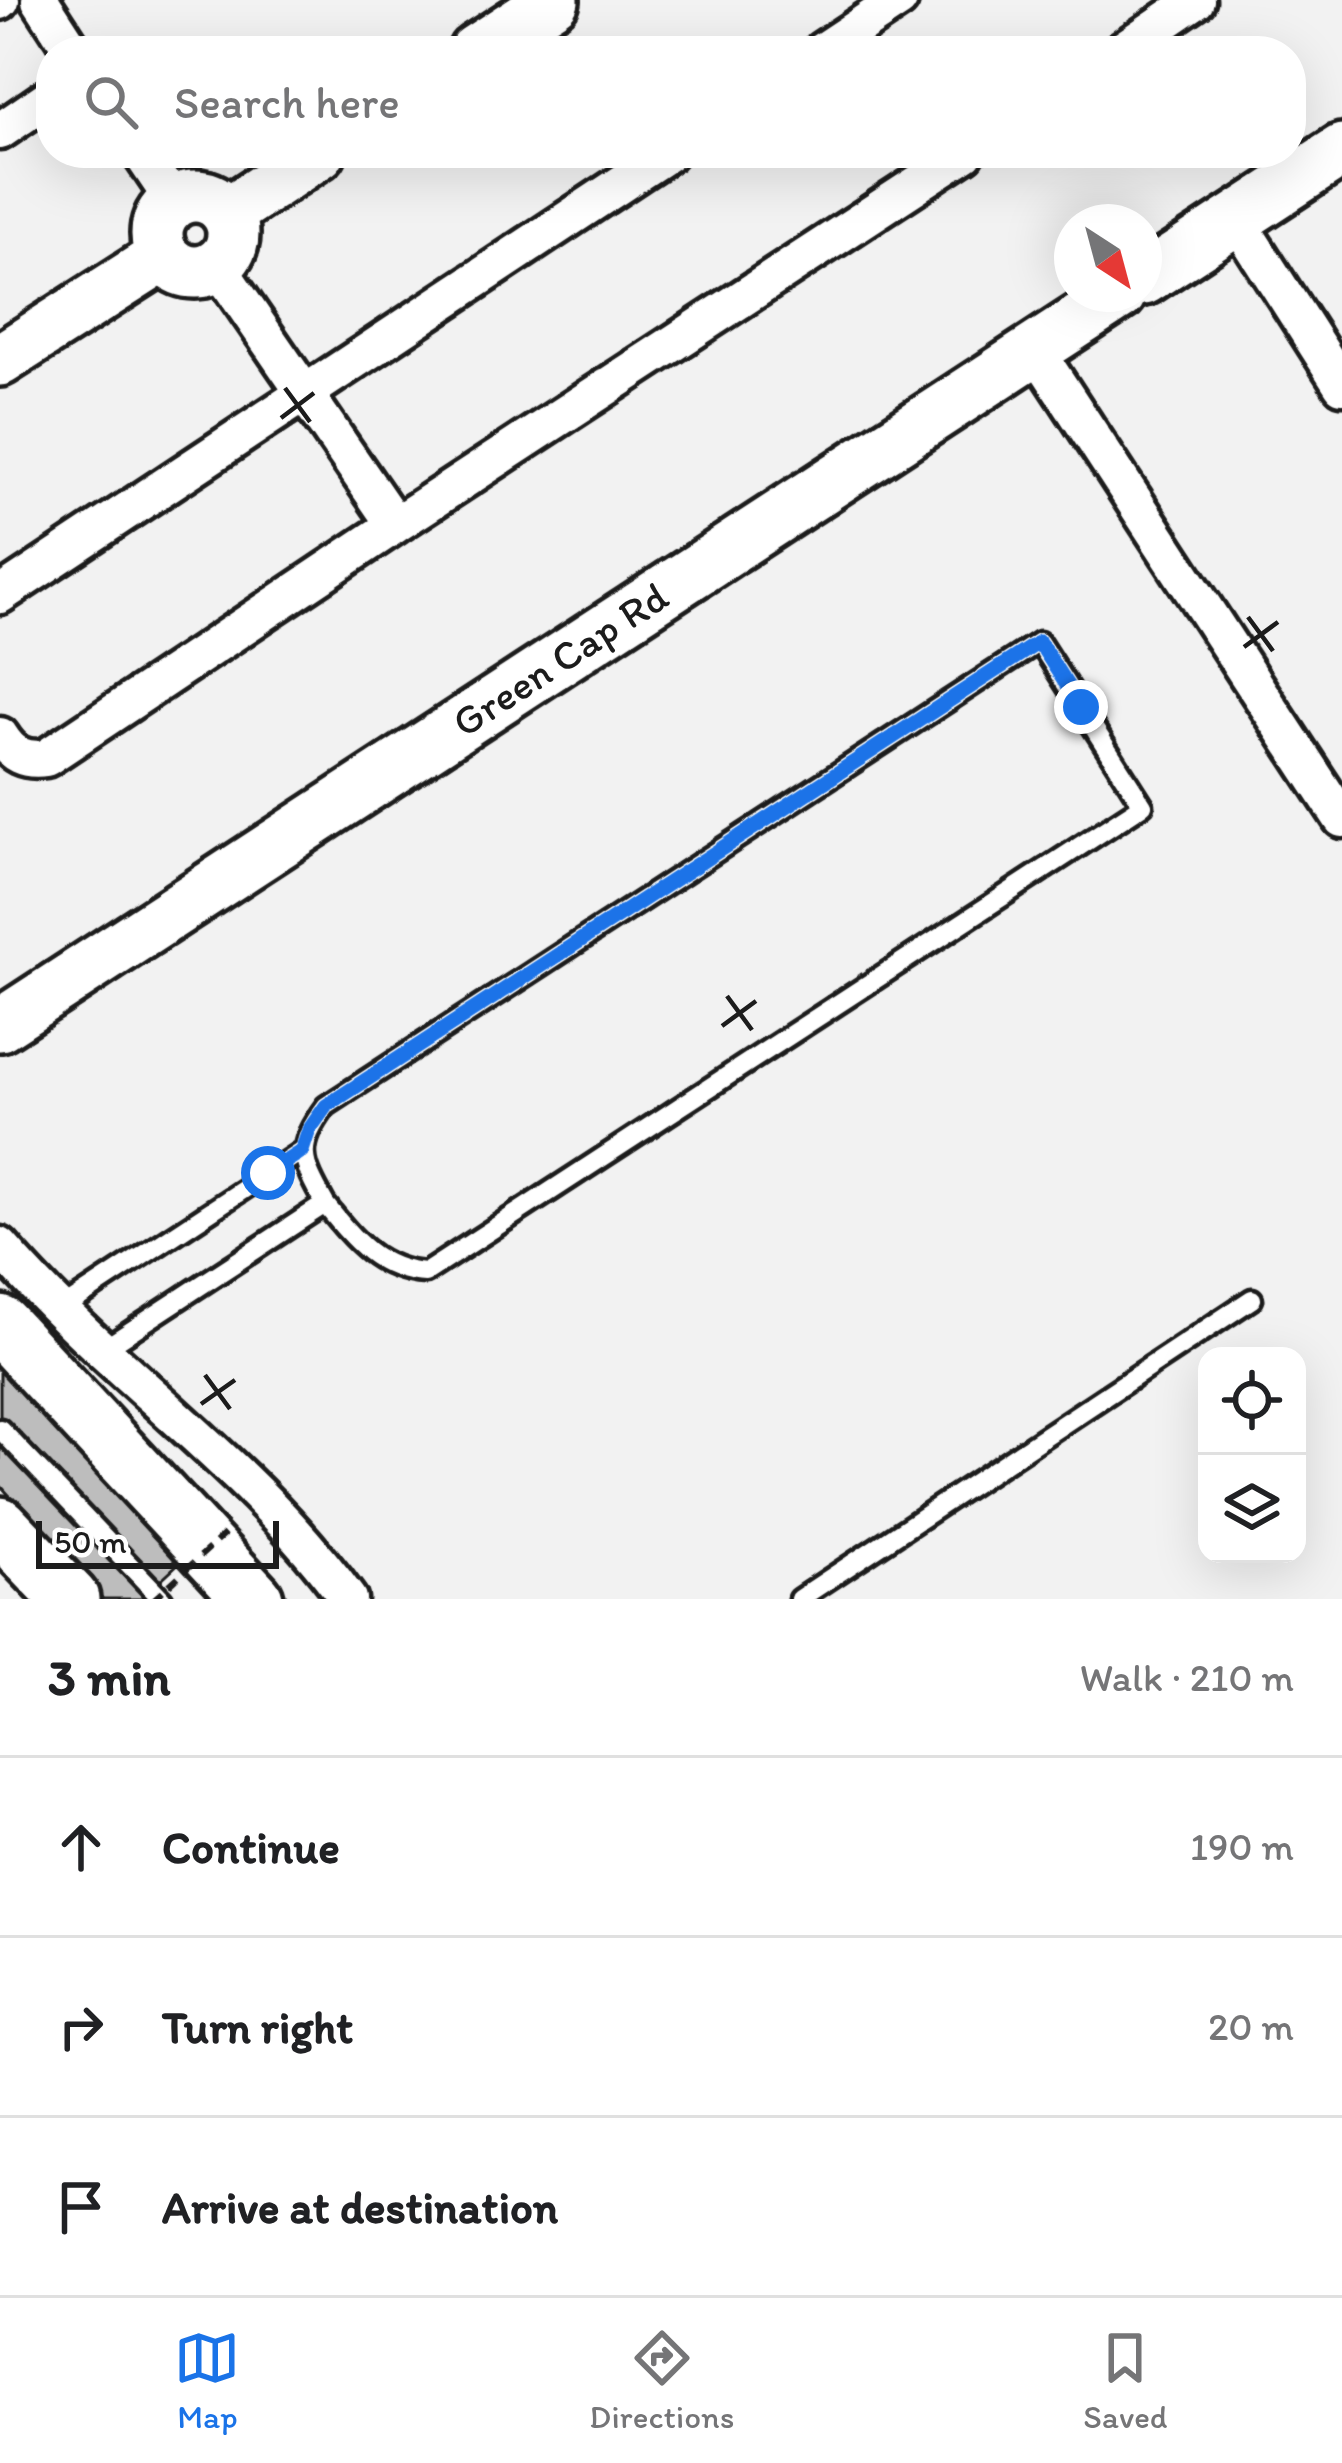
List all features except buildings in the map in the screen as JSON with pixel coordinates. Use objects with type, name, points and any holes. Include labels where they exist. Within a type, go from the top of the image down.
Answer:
[{"type":"main road","points":[[0,1325],[254,1599]]},
{"type":"main road","points":[[0,1526],[70,1599]]},
{"type":"street","points":[[40,0],[63,36]]},
{"type":"street","points":[[498,36],[553,0]]},
{"type":"street","points":[[845,36],[899,0]]},
{"type":"street","points":[[1143,36],[1196,0]]},
{"type":"street","points":[[0,131],[36,106]]},
{"type":"street","points":[[1162,267],[1342,150]]},
{"type":"street","points":[[151,168],[174,202]]},
{"type":"street","points":[[228,213],[296,168]]},
{"type":"street","points":[[0,596],[645,168]]},
{"type":"street","points":[[0,736],[8,749],[27,760],[46,758],[941,168]]},
{"type":"street","points":[[193,195],[213,199],[228,213],[235,232],[231,252],[218,267],[198,274],[178,270],[163,256],[156,237],[160,218],[174,202],[193,195]]},
{"type":"street","points":[[1236,219],[1342,385]]},
{"type":"street","points":[[0,360],[163,256]]},
{"type":"street","points":[[218,267],[394,525]]},
{"type":"street","name":"Green Cap Rd","points":[[0,1025],[1092,312]]},
{"type":"street","points":[[1035,349],[1342,819]]},
{"type":"street","points":[[0,1246],[60,1310],[284,1518],[348,1599]]},
{"type":"lane","points":[[1039,642],[1143,805],[425,1273],[405,1271],[378,1259],[357,1244],[325,1204],[308,1174],[302,1151],[309,1130],[326,1106],[1039,642]]},
{"type":"lane","points":[[60,1310],[302,1151]]},
{"type":"lane","points":[[102,1350],[325,1204]]},
{"type":"lane","points":[[799,1599],[1252,1300]]},
{"type":"lane","points":[[0,1429],[158,1599]]},
{"type":"path","points":[[158,1599],[230,1529]]},
{"type":"route","points":[[268,1173],[302,1151],[309,1130],[326,1106],[1039,642],[1081,707]]}]
